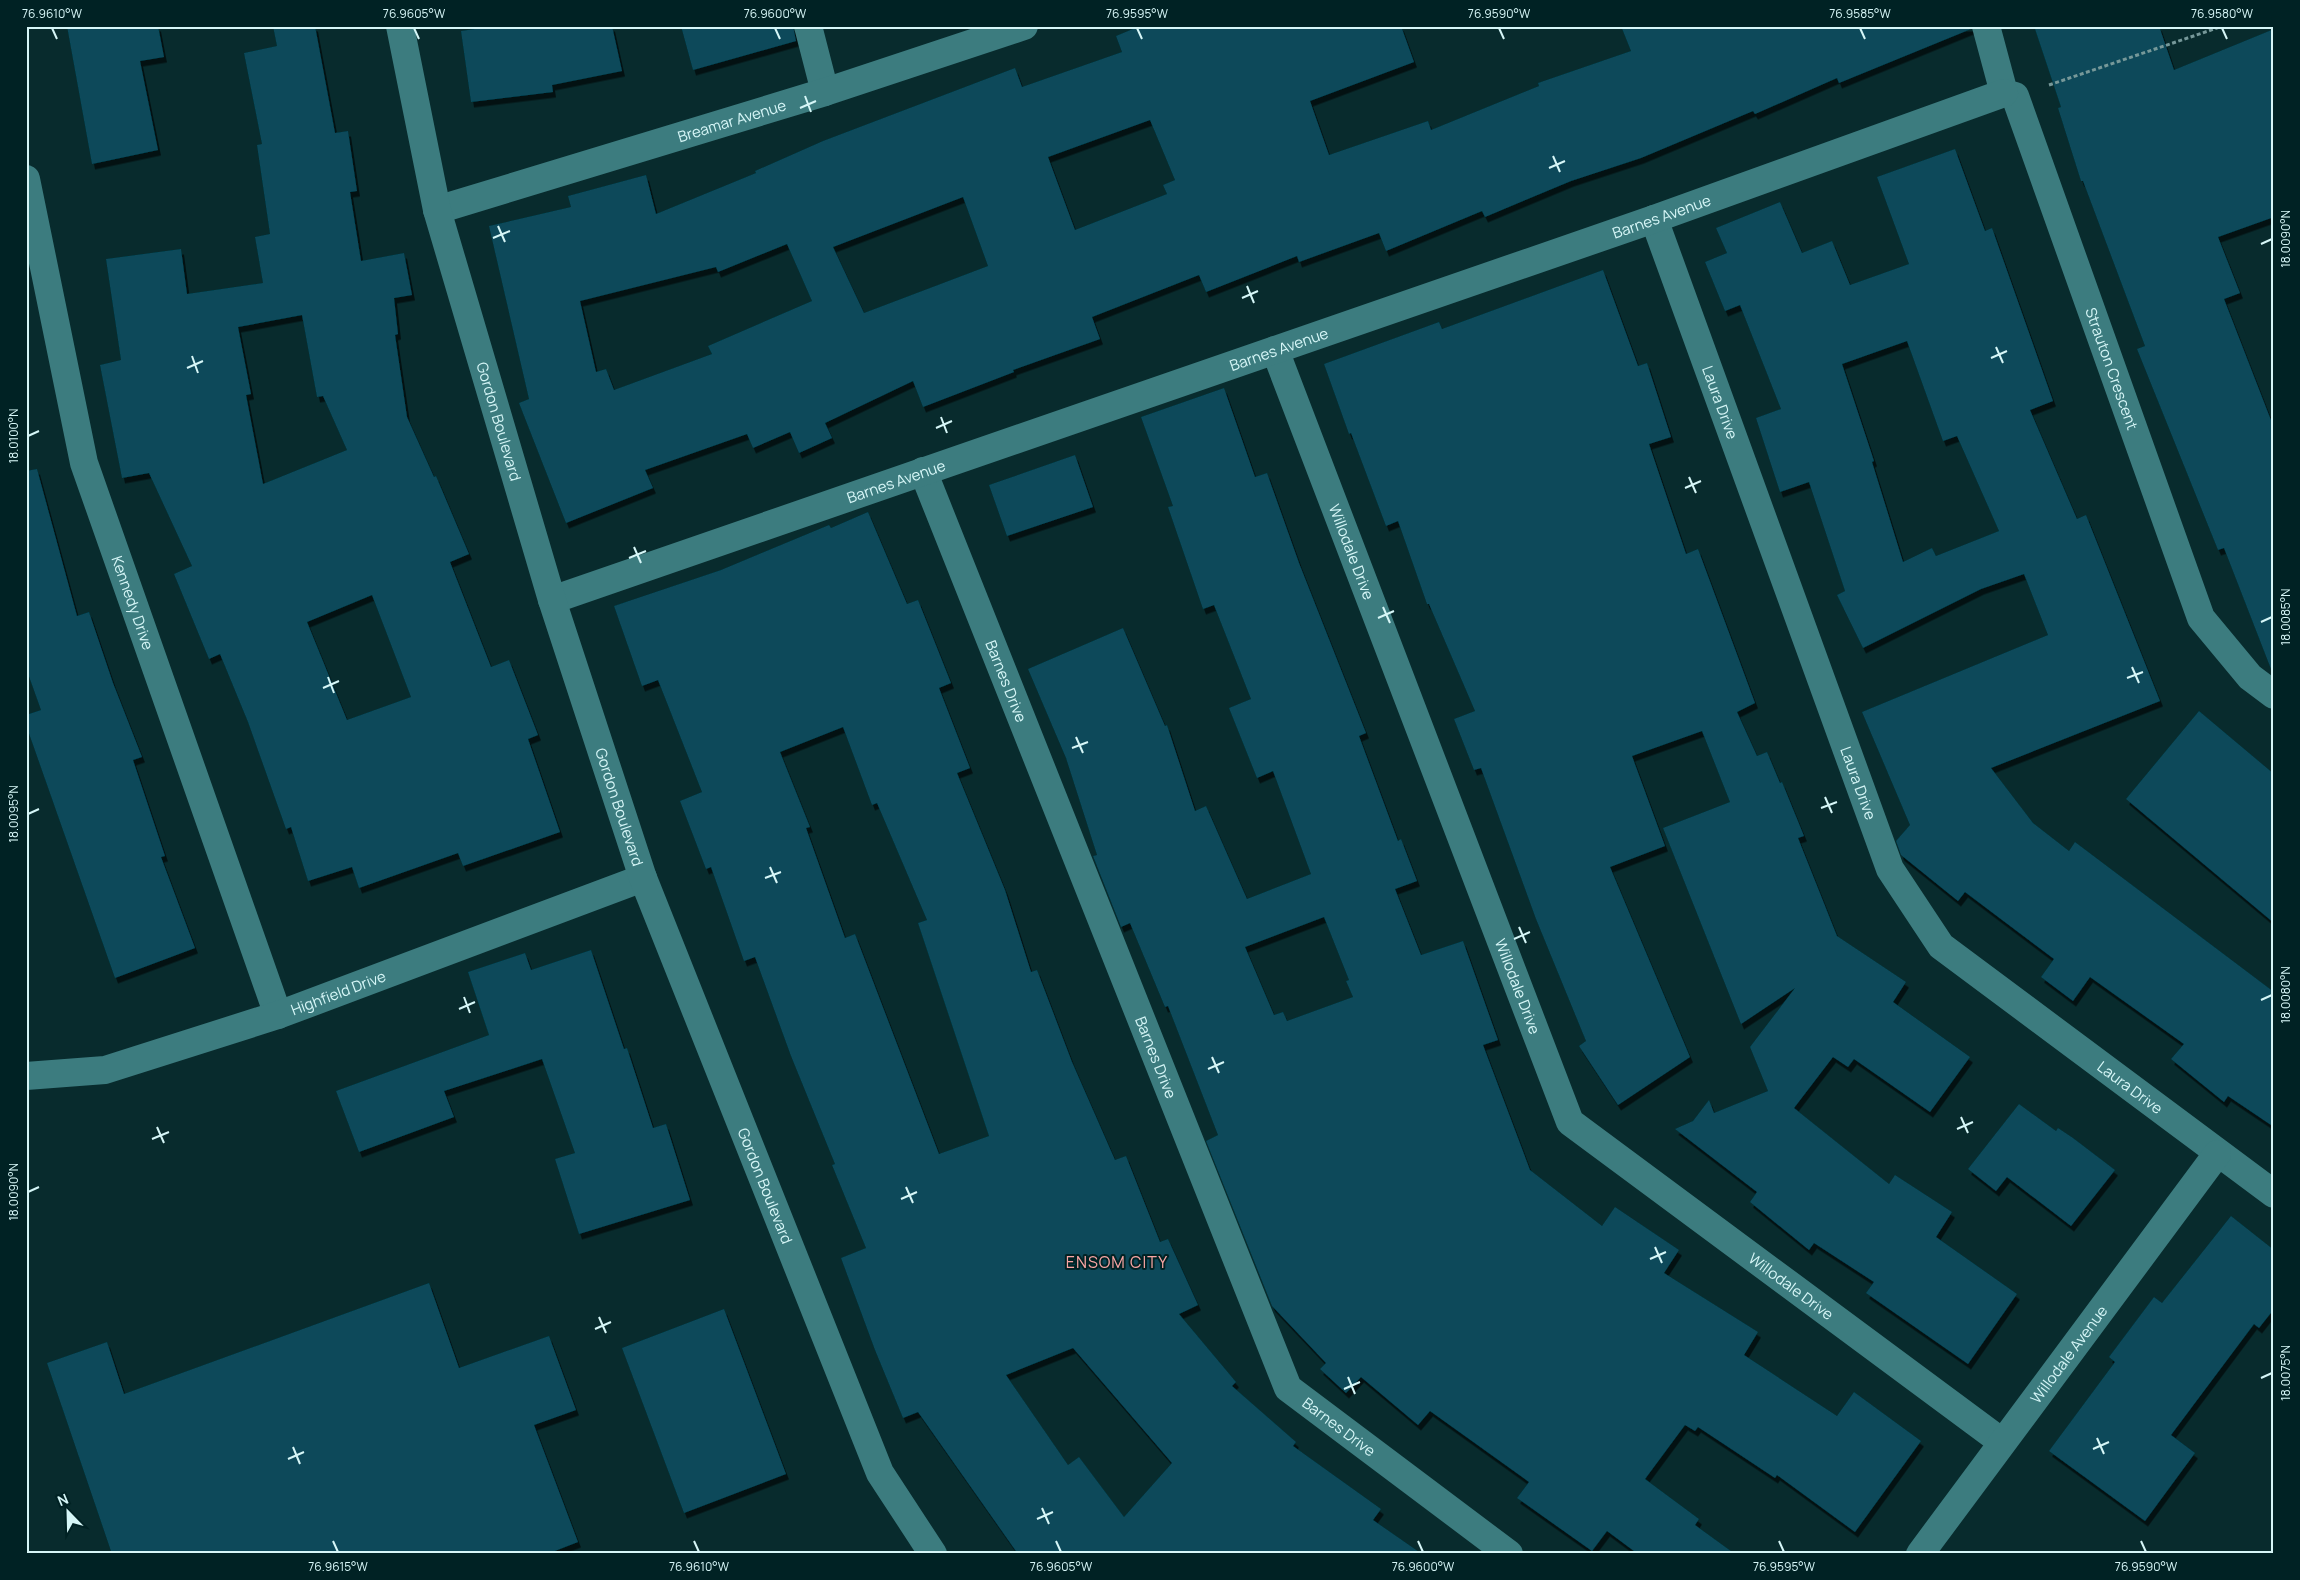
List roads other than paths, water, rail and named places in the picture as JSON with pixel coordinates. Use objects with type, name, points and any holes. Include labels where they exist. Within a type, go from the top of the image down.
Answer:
[{"type":"street","name":"Gordon Boulevard","points":[[400,26],[437,210],[552,600],[643,878],[880,1473],[933,1554]]},
{"type":"street","points":[[808,26],[825,92]]},
{"type":"street","name":"Breamar Avenue","points":[[437,210],[825,92],[1024,26]]},
{"type":"street","name":"Strauton Crescent","points":[[1986,26],[2201,618],[2250,677],[2274,695]]},
{"type":"street","name":"Barnes Avenue","points":[[552,600],[2010,95]]},
{"type":"street","name":"Kennedy Drive","points":[[26,179],[84,463],[278,1015]]},
{"type":"street","name":"Laura Drive","points":[[1654,219],[1890,869],[1941,946],[2217,1154],[2274,1194]]},
{"type":"street","name":"Willodale Drive","points":[[1275,350],[1570,1122],[2002,1442]]},
{"type":"street","name":"Barnes Drive","points":[[923,471],[1288,1388],[1509,1554]]},
{"type":"street","name":"Highfield Drive","points":[[26,1076],[105,1070],[278,1015],[643,878]]},
{"type":"street","name":"Willodale Avenue","points":[[1920,1554],[2217,1154]]},
{"type":"district","name":"ENSOM CITY","points":[[1117,1262]]}]
